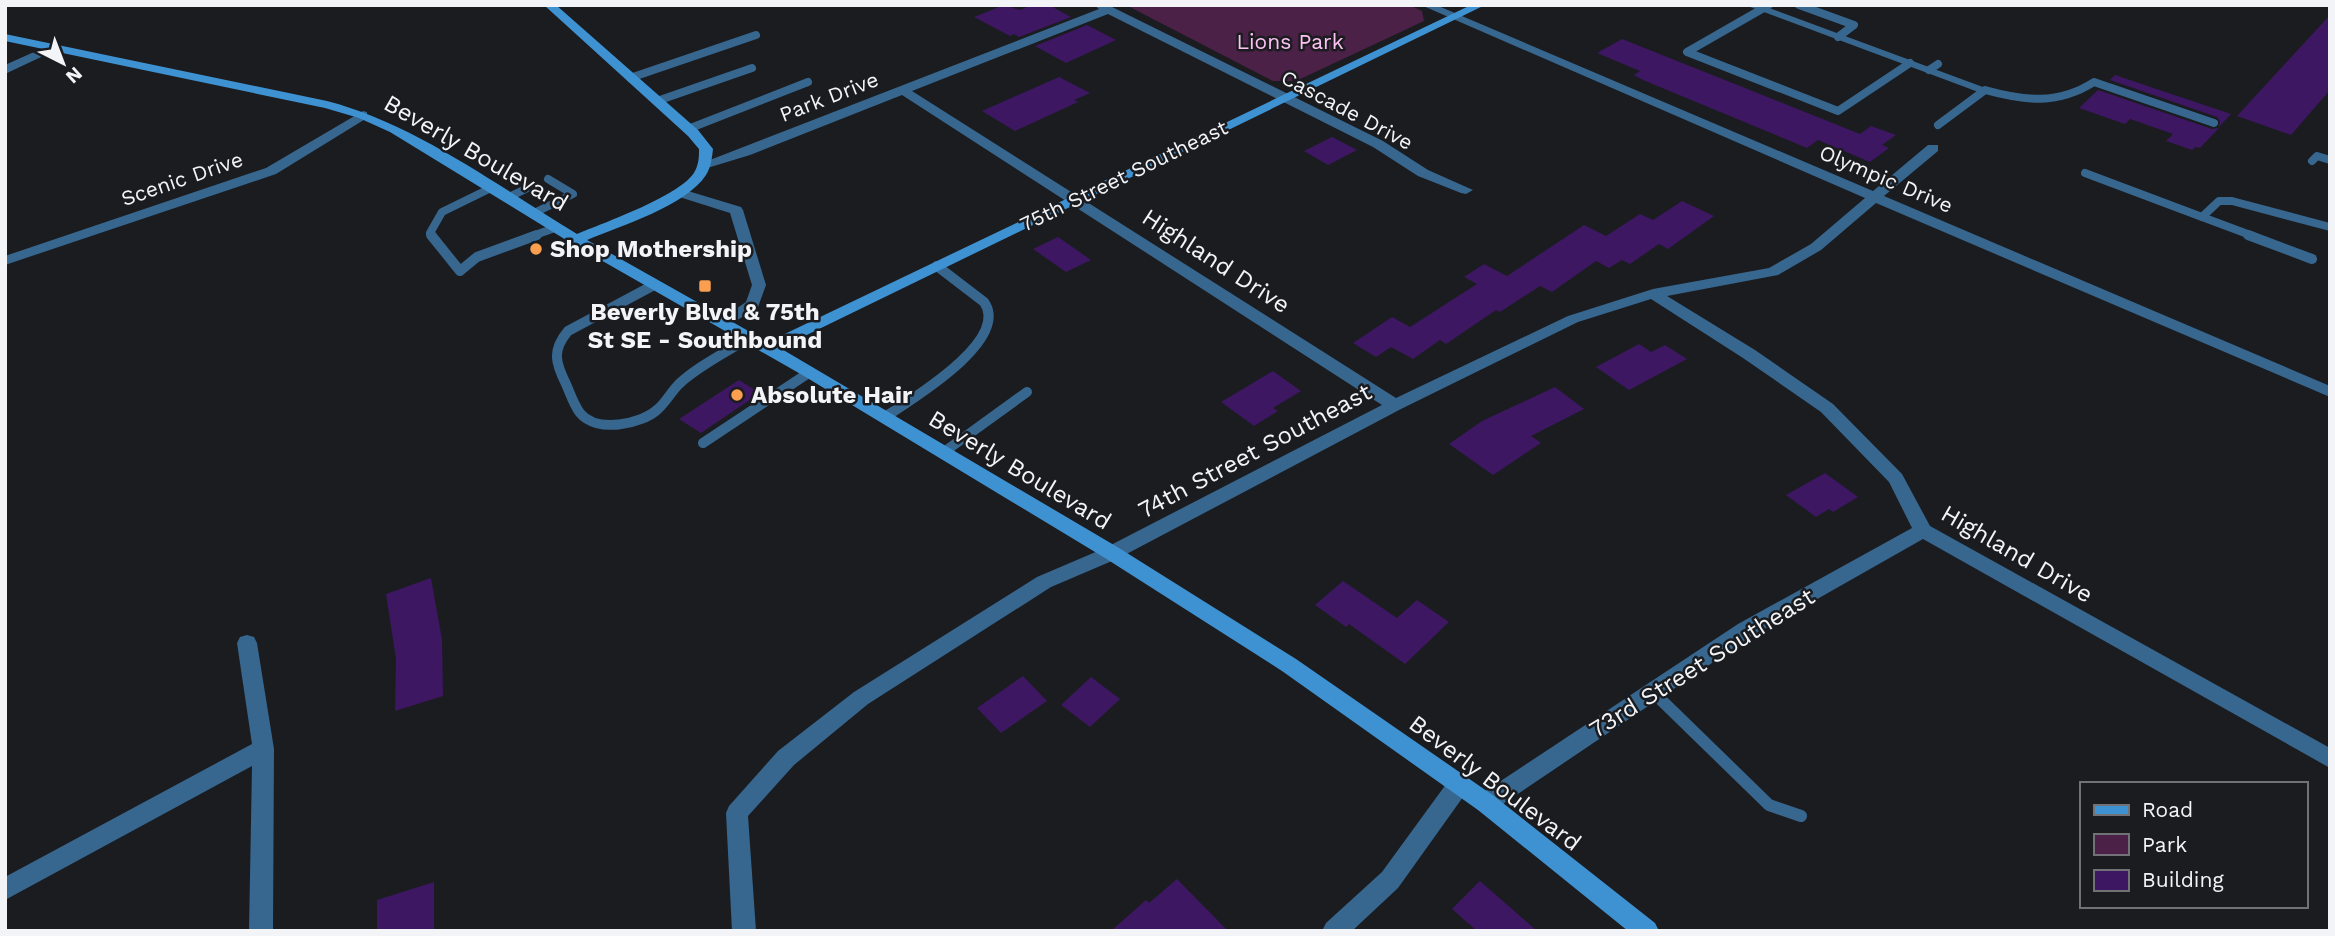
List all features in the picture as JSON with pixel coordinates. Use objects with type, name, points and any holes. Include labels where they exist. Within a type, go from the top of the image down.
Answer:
[{"type":"main road","points":[[549,5],[688,129],[706,149],[704,165]]},
{"type":"main road","name":"75th Street Southeast","points":[[768,348],[1480,5]]},
{"type":"main road","name":"Beverly Boulevard","points":[[5,37],[327,105],[363,115],[395,129],[555,228],[886,417],[1112,553],[1289,665],[1460,783],[1647,931]]},
{"type":"main road","name":"Park Drive","points":[[576,240],[678,192],[698,176],[704,165]]},
{"type":"street","name":"Olympic Drive","points":[[1426,5],[2330,392]]},
{"type":"street","points":[[1760,7],[1910,63],[1933,67],[1985,90]]},
{"type":"street","name":"Park Drive","points":[[704,165],[904,91],[1103,8]]},
{"type":"street","name":"Cascade Drive","points":[[1103,8],[1378,144],[1423,173],[1466,190]]},
{"type":"street","points":[[5,70],[54,47]]},
{"type":"street","name":"Highland Drive","points":[[904,91],[1395,405]]},
{"type":"street","name":"Scenic Drive","points":[[5,261],[271,171],[363,115]]},
{"type":"street","name":"74th Street Southeast","points":[[744,931],[737,813],[786,758],[861,698],[1044,582],[1112,553],[1395,405],[1573,319],[1653,295],[1773,272],[1816,247],[1933,148]]},
{"type":"street","points":[[678,192],[737,210],[759,285],[753,304],[723,323]]},
{"type":"street","name":"Highland Drive","points":[[1653,295],[1749,354],[1827,408],[1896,478],[1923,531],[2330,759]]},
{"type":"street","name":"73rd Street Southeast","points":[[1486,803],[1745,630],[1923,531]]},
{"type":"street","points":[[247,643],[262,749],[261,931]]},
{"type":"street","points":[[5,889],[262,749]]},
{"type":"street","points":[[1334,931],[1390,880],[1460,783]]},
{"type":"lane","points":[[1799,5],[1854,25],[1838,37]]},
{"type":"lane","points":[[1760,7],[1687,52],[1838,111],[1910,63]]},
{"type":"lane","points":[[630,78],[757,35]]},
{"type":"lane","points":[[657,101],[752,68]]},
{"type":"lane","points":[[688,129],[808,82]]},
{"type":"lane","points":[[1938,125],[1985,90],[2007,97],[2040,102],[2077,95],[2094,82],[2214,123]]},
{"type":"lane","points":[[2312,161],[2317,156],[2330,160]]},
{"type":"lane","points":[[2085,173],[2312,260]]},
{"type":"lane","points":[[533,214],[573,194],[548,179]]},
{"type":"lane","points":[[507,198],[534,186]]},
{"type":"lane","points":[[491,188],[442,212],[429,233],[460,271],[477,257],[555,228]]},
{"type":"lane","points":[[2202,217],[2219,201],[2232,201],[2330,227]]},
{"type":"lane","points":[[886,417],[959,366],[987,325],[990,315],[985,303],[937,266]]},
{"type":"lane","points":[[654,285],[568,331],[558,342],[555,353],[563,379],[580,413],[590,421],[624,425],[640,422],[659,409],[679,384],[750,338]]},
{"type":"lane","points":[[703,443],[810,372]]},
{"type":"lane","points":[[944,453],[1027,392]]},
{"type":"lane","points":[[1653,692],[1769,805],[1801,816]]},
{"type":"green space","name":"Lions Park","points":[[1126,5],[1409,5],[1422,11],[1424,21],[1296,81],[1273,81]]},
{"type":"building","points":[[1004,5],[1020,10],[1032,5],[1049,5],[1071,17],[1019,37],[1014,34],[1010,36],[974,17]]},
{"type":"building","points":[[2330,15],[2330,90],[2291,135],[2237,116]]},
{"type":"building","points":[[1087,25],[1116,40],[1066,63],[1035,46]]},
{"type":"building","points":[[1622,39],[1860,134],[1871,126],[1896,135],[1882,145],[1889,148],[1870,162],[1818,140],[1807,148],[1643,80],[1634,75],[1640,71],[1597,53]]},
{"type":"building","points":[[2115,75],[2231,114],[2219,127],[2220,121],[2217,117],[2110,80]]},
{"type":"building","points":[[1059,77],[1090,93],[1074,100],[1078,102],[1015,131],[982,111]]},
{"type":"building","points":[[2098,90],[2212,129],[2219,128],[2200,148],[2195,147],[2192,150],[2166,141],[2173,134],[2130,119],[2125,124],[2079,108]]},
{"type":"building","points":[[1332,137],[1357,150],[1328,165],[1304,151]]},
{"type":"building","points":[[1682,201],[1714,216],[1668,249],[1659,244],[1630,264],[1622,260],[1609,268],[1596,261],[1552,292],[1540,286],[1500,312],[1496,310],[1446,344],[1440,340],[1413,359],[1391,347],[1376,357],[1353,343],[1392,317],[1410,327],[1477,284],[1464,277],[1484,264],[1507,276],[1584,225],[1606,236],[1640,214],[1653,220]]},
{"type":"building","points":[[1058,237],[1091,260],[1066,272],[1033,249]]},
{"type":"building","points":[[1639,344],[1651,352],[1665,345],[1687,359],[1629,390],[1596,367]]},
{"type":"building","points":[[1273,371],[1301,391],[1273,408],[1278,411],[1254,426],[1221,402]]},
{"type":"building","points":[[739,380],[760,393],[701,433],[679,419]]},
{"type":"building","points":[[1555,387],[1584,409],[1531,436],[1541,443],[1493,475],[1449,444],[1482,421]]},
{"type":"building","points":[[1825,473],[1858,497],[1833,512],[1829,509],[1816,517],[1786,495]]},
{"type":"building","points":[[431,578],[442,640],[443,696],[395,711],[396,659],[386,594]]},
{"type":"building","points":[[1343,581],[1397,618],[1417,600],[1449,622],[1405,664],[1349,624],[1346,627],[1315,605]]},
{"type":"building","points":[[1023,676],[1047,701],[1001,733],[977,708]]},
{"type":"building","points":[[1091,677],[1120,699],[1090,727],[1061,705]]},
{"type":"building","points":[[1177,879],[1228,931],[1111,931],[1146,900],[1149,903]]},
{"type":"building","points":[[1480,881],[1537,931],[1477,931],[1452,909]]},
{"type":"building","points":[[434,882],[434,931],[377,931],[377,900]]},
{"type":"place","name":"Shop Mothership","points":[[536,249]]},
{"type":"place","name":"Beverly Blvd & 75th St SE - Southbound","points":[[705,286]]},
{"type":"place","name":"Absolute Hair","points":[[737,395]]}]
